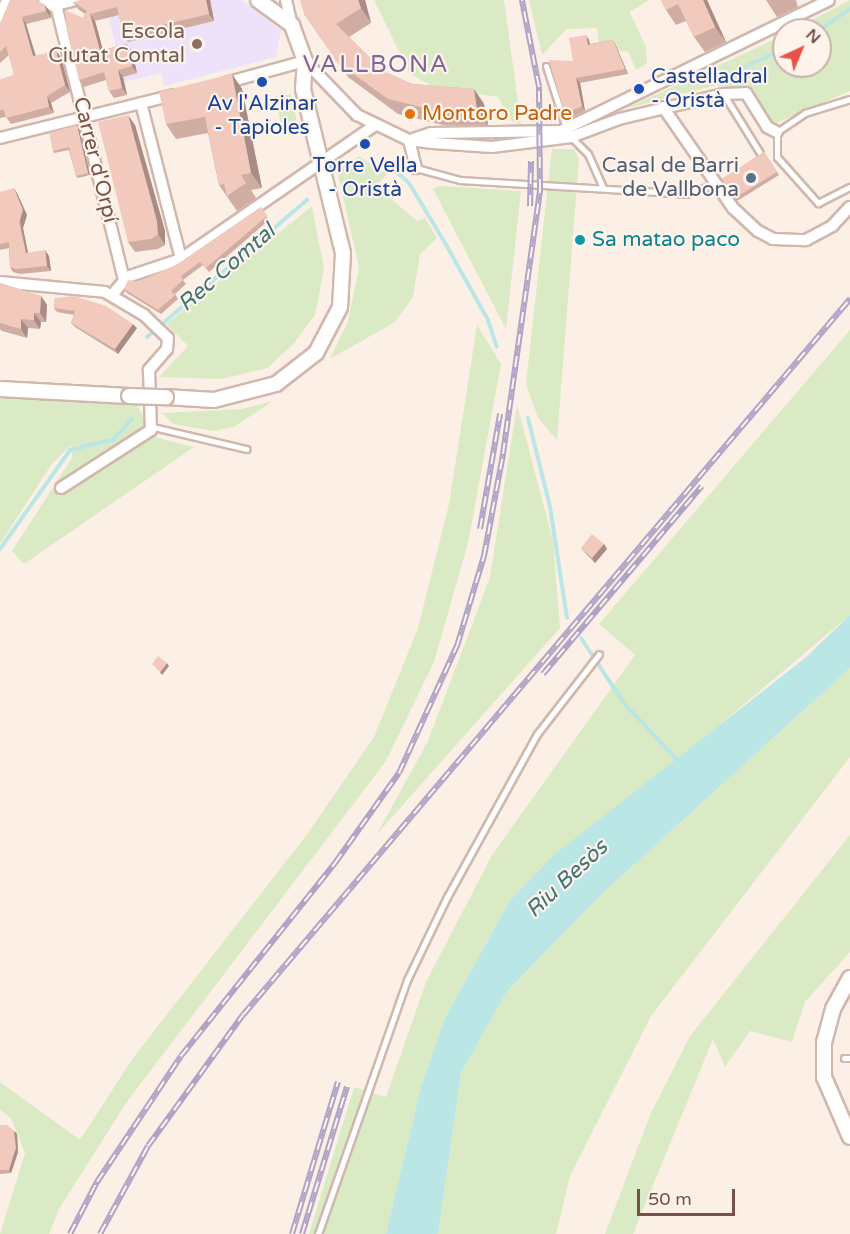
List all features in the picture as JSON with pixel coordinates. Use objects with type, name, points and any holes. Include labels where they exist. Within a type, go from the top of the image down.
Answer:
[{"type":"street","points":[[0,18],[7,0]]},
{"type":"street","points":[[51,3],[76,0]]},
{"type":"street","points":[[258,0],[292,25]]},
{"type":"street","points":[[286,0],[305,61],[341,101],[375,124],[409,140],[492,147],[568,133],[663,107],[723,94],[746,93],[767,128],[777,132]]},
{"type":"street","points":[[568,133],[598,113],[829,0]]},
{"type":"street","name":"Carrer d'Orpí","points":[[51,3],[84,117],[124,280]]},
{"type":"street","points":[[206,87],[305,61]]},
{"type":"street","points":[[0,389],[214,400],[246,394],[276,384],[316,354],[340,307],[344,280],[343,253],[303,89],[305,61]]},
{"type":"street","points":[[0,138],[185,92]]},
{"type":"street","points":[[141,103],[181,259]]},
{"type":"street","points":[[663,107],[716,184],[746,222],[773,239],[820,235],[850,207]]},
{"type":"street","points":[[598,113],[619,119]]},
{"type":"street","points":[[112,295],[124,280],[181,259],[375,124]]},
{"type":"street","points":[[409,140],[416,168]]},
{"type":"street","points":[[0,282],[112,295],[157,326],[169,342],[150,370],[153,427],[61,488]]},
{"type":"street","points":[[850,978],[830,1020],[824,1077],[850,1137]]},
{"type":"lane","points":[[546,66],[568,133],[588,154],[606,188]]},
{"type":"lane","points":[[723,94],[760,153]]},
{"type":"lane","points":[[850,99],[805,113],[777,132],[777,157],[818,203],[850,187]]},
{"type":"lane","points":[[416,168],[460,180],[687,194],[716,184]]},
{"type":"lane","points":[[153,427],[246,450]]},
{"type":"lane","points":[[318,1234],[407,980],[432,928],[537,734],[599,654]]},
{"type":"shaded area","name":"Escola Ciutat Comtal","points":[[104,0],[242,0],[281,30],[276,57],[164,86],[161,73],[125,82]]},
{"type":"green space","points":[[374,0],[504,0],[521,124],[511,121],[498,97],[436,88],[410,74]]},
{"type":"green space","points":[[529,0],[649,0],[630,12],[646,47],[647,63],[636,70],[628,51],[600,53],[597,28],[567,29],[542,55]]},
{"type":"green space","points":[[850,0],[850,91],[770,126],[748,94],[717,85],[625,109],[772,41],[772,78],[832,78],[832,18],[816,18]]},
{"type":"green space","points":[[291,94],[298,127],[282,130],[275,97]]},
{"type":"green space","points":[[552,149],[574,149],[579,159],[557,440],[538,418],[526,384]]},
{"type":"green space","points":[[359,156],[387,174],[376,186],[417,221],[425,218],[437,238],[420,254],[413,297],[395,322],[330,359],[348,321],[359,268],[337,170]]},
{"type":"green space","points":[[439,186],[521,191],[506,329],[433,189]]},
{"type":"green space","points":[[312,206],[324,269],[315,315],[294,343],[268,368],[221,379],[159,377],[188,346],[166,324]]},
{"type":"green space","points":[[477,325],[501,364],[468,543],[434,662],[386,761],[126,1103],[59,1209],[49,1234],[0,1234],[25,1153],[11,1118],[0,1110],[0,1082],[80,1140],[133,1058],[308,833],[374,737],[418,628],[449,504]]},
{"type":"green space","points":[[850,330],[850,615],[509,902],[445,1018],[421,1087],[386,1234],[309,1234],[354,1087],[386,1097],[426,982],[492,855],[635,655],[599,624]]},
{"type":"green space","points":[[0,398],[137,405],[154,437],[194,447],[24,564],[12,551],[72,458],[71,445],[51,465],[0,544]]},
{"type":"green space","points":[[273,401],[234,427],[213,431],[173,424],[162,413],[242,409]]},
{"type":"green space","points":[[517,405],[553,540],[560,628],[377,834],[428,741],[490,577]]},
{"type":"green space","points":[[850,668],[850,757],[651,1016],[570,1176],[556,1234],[438,1234],[461,1073],[507,991],[605,891]]},
{"type":"green space","points":[[850,835],[850,952],[805,1002],[792,1042],[750,1031],[725,1067],[713,1039],[633,1234],[605,1234],[650,1115],[690,1036]]},
{"type":"water","name":"Riu Besòs","points":[[850,615],[850,668],[605,891],[507,991],[461,1073],[438,1234],[386,1234],[421,1087],[445,1018],[509,902],[554,855],[805,658]]},
{"type":"building","points":[[10,0],[37,0],[45,5],[46,11],[22,17],[33,56],[56,51],[65,85],[47,96],[49,107],[6,118],[4,110],[0,110],[0,80],[14,75],[6,46],[0,52],[0,23]]},
{"type":"building","points":[[80,0],[206,0],[209,14],[123,34],[117,7],[90,14],[100,51],[126,44],[132,66],[118,70],[122,88],[109,91],[104,72],[79,80],[67,32],[65,10],[83,18],[87,11],[73,2]]},
{"type":"building","points":[[300,0],[358,0],[361,8],[336,24],[383,71],[412,84],[474,89],[477,110],[433,110],[388,99],[337,62],[304,14]]},
{"type":"building","points":[[661,0],[703,0],[715,27],[694,37],[678,4],[666,10]]},
{"type":"building","points":[[586,35],[588,45],[613,40],[625,69],[576,78],[582,106],[565,114],[549,60],[573,61],[569,38]]},
{"type":"building","points":[[232,74],[251,173],[241,175],[246,183],[227,196],[224,184],[219,185],[205,117],[166,124],[159,92]]},
{"type":"building","points":[[128,115],[157,221],[158,234],[151,239],[128,242],[98,122]]},
{"type":"building","points":[[77,125],[88,173],[76,176],[69,147],[53,151],[49,133]]},
{"type":"building","name":"Casal de Barri de Vallbona","points":[[764,152],[777,172],[735,198],[722,179]]},
{"type":"building","points":[[14,188],[23,210],[19,223],[26,253],[45,250],[47,266],[16,269],[10,267],[9,242],[0,244],[0,192]]},
{"type":"building","points":[[261,207],[267,216],[206,268],[200,262],[181,276],[183,280],[171,291],[175,295],[158,310],[124,289],[128,280],[138,282],[178,264]]},
{"type":"building","points":[[0,283],[41,296],[40,313],[34,313],[34,320],[21,319],[21,329],[0,323]]},
{"type":"building","points":[[74,296],[106,306],[133,324],[115,349],[71,323],[75,311],[54,308],[55,298]]},
{"type":"building","points":[[592,534],[604,544],[592,558],[581,548]]},
{"type":"building","points":[[158,656],[167,663],[160,672],[152,664]]},
{"type":"building","points":[[0,1125],[7,1125],[14,1131],[16,1148],[9,1170],[0,1170]]},
{"type":"waterway","name":"Rec Comtal","points":[[832,21],[850,9]]},
{"type":"waterway","name":"Rec Comtal","points":[[727,75],[772,54]]},
{"type":"waterway","points":[[385,162],[409,183],[488,320],[497,347]]},
{"type":"waterway","name":"Rec Comtal","points":[[147,337],[307,200]]},
{"type":"waterway","points":[[528,418],[550,507],[567,618]]},
{"type":"waterway","name":"Rec Comtal","points":[[0,549],[70,450],[114,439],[132,419]]},
{"type":"waterway","points":[[581,638],[623,702],[679,762]]},
{"type":"railway","points":[[70,1234],[97,1182],[181,1056],[335,863],[399,773],[457,646],[484,556],[503,454],[540,190],[539,87],[522,0]]},
{"type":"railway","points":[[530,206],[531,161]]},
{"type":"railway","points":[[100,1234],[148,1146],[243,1015],[850,299]]},
{"type":"railway","points":[[480,529],[500,414]]},
{"type":"railway","points":[[543,674],[702,486]]},
{"type":"railway","points":[[292,1234],[338,1082]]},
{"type":"railway","points":[[302,1234],[347,1087]]},
{"type":"place","name":"Escola Ciutat Comtal","points":[[197,44]]},
{"type":"place","name":"Av l'Alzinar - Tapioles","points":[[262,82]]},
{"type":"place","name":"Castelladral - Oristà","points":[[639,89]]},
{"type":"place","name":"Montoro Padre","points":[[410,114]]},
{"type":"place","name":"Torre Vella - Oristà","points":[[365,144]]},
{"type":"place","name":"Casal de Barri de Vallbona","points":[[751,178]]},
{"type":"place","name":"Sa matao paco","points":[[580,240]]},
{"type":"district","name":"VALLBONA","points":[[376,65]]}]
